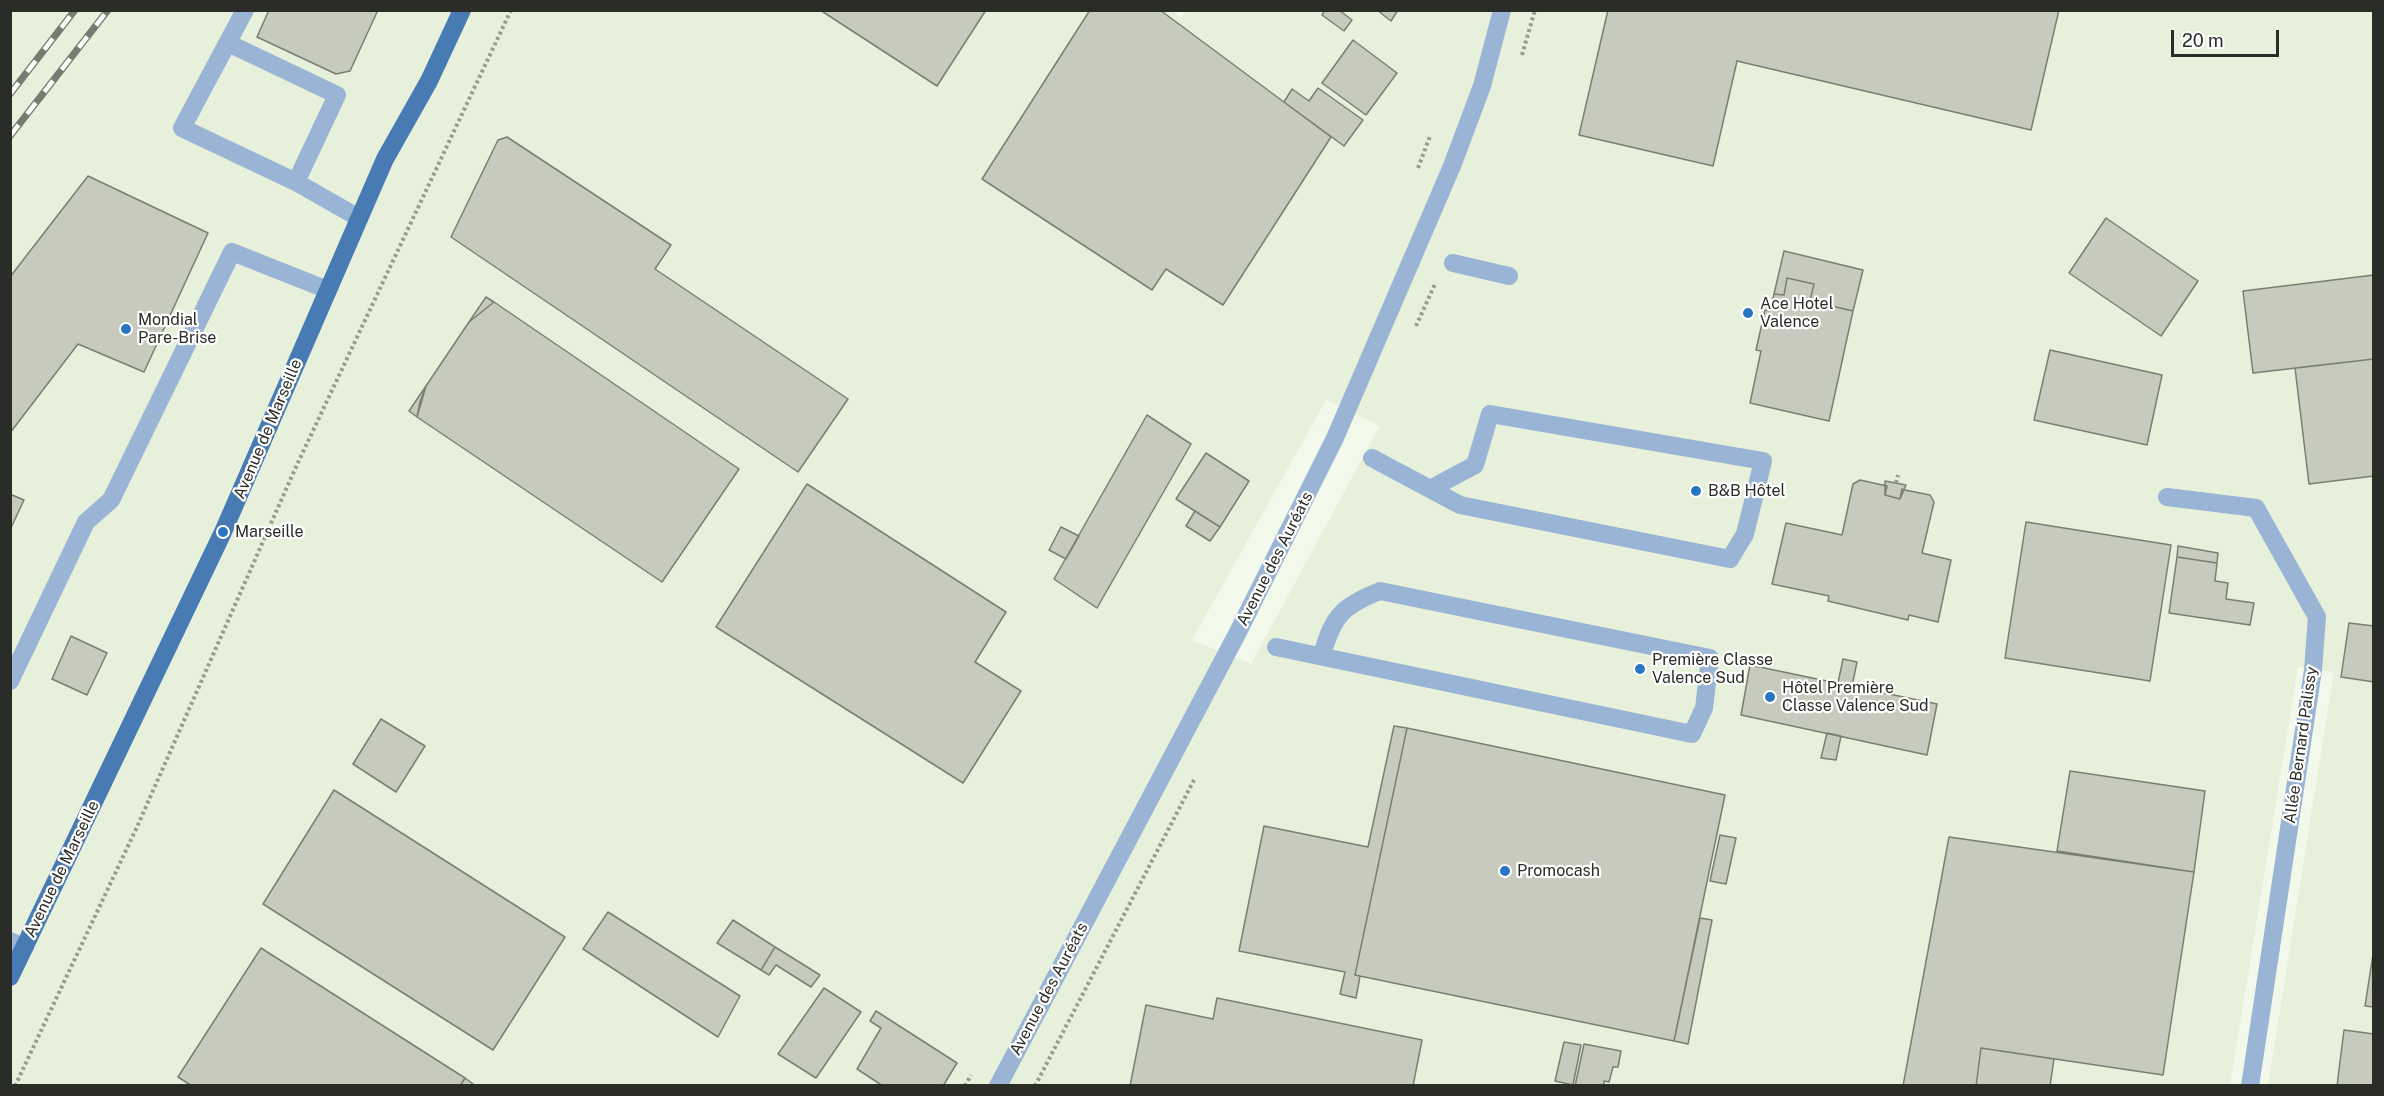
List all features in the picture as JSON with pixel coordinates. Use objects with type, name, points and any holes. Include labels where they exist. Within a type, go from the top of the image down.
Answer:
[{"type":"main road","name":"Avenue de Marseille","points":[[10,977],[18,944],[223,532],[385,159],[429,81],[462,10]]},
{"type":"street","points":[[245,10],[182,128],[296,182],[359,218]]},
{"type":"street","name":"Avenue des Auréats","points":[[998,1086],[1243,624],[1335,438],[1452,166],[1482,86],[1502,10]]},
{"type":"street","points":[[228,43],[337,95],[296,182]]},
{"type":"street","points":[[10,681],[86,522],[111,500],[232,252],[328,290]]},
{"type":"street","points":[[1453,263],[1509,276]]},
{"type":"street","points":[[1372,458],[1432,488],[1460,505],[1730,559],[1745,534],[1763,461],[1490,414],[1474,465],[1432,488]]},
{"type":"street","name":"Allée Bernard Palissy","points":[[2167,497],[2256,508],[2317,617],[2313,670],[2250,1086]]},
{"type":"street","points":[[1276,647],[1692,734],[1704,708],[1710,658],[1380,591],[1355,601],[1330,626],[1322,655]]},
{"type":"path","points":[[15,1086],[137,827],[300,458],[511,10]]},
{"type":"path","points":[[1417,171],[1434,127]]},
{"type":"path","points":[[1896,483],[1898,475]]},
{"type":"path","points":[[965,1086],[973,1071]]},
{"type":"shaded area","points":[[1171,10],[1182,18],[1186,10],[2373,11],[2373,1085],[2268,1085],[2334,672],[2298,667],[2230,1085],[11,1085],[10,11]],"holes":[[[1326,400],[1380,426],[1251,664],[1192,640]]]},
{"type":"building","points":[[269,10],[378,10],[350,71],[336,74],[257,37]]},
{"type":"building","points":[[820,10],[986,10],[937,86]]},
{"type":"building","points":[[1090,10],[1160,10],[1331,137],[1223,305],[1166,269],[1152,290],[982,179]]},
{"type":"building","points":[[1325,10],[1339,10],[1352,20],[1344,31],[1322,15]]},
{"type":"building","points":[[1377,10],[1398,10],[1391,21]]},
{"type":"building","points":[[1608,10],[2059,10],[2031,130],[1737,61],[1713,166],[1579,135]]},
{"type":"building","points":[[1353,40],[1397,73],[1366,115],[1322,83]]},
{"type":"building","points":[[1318,88],[1363,120],[1344,146],[1284,102],[1292,89],[1309,101]]},
{"type":"building","points":[[507,137],[671,245],[655,269],[848,399],[798,472],[451,237],[498,140]]},
{"type":"building","points":[[88,176],[208,233],[144,372],[78,344],[10,433],[10,277]]},
{"type":"building","points":[[2106,218],[2198,281],[2161,336],[2069,273]]},
{"type":"building","points":[[1784,251],[1863,270],[1853,311],[1810,301],[1814,284],[1787,278],[1784,295],[1774,294]]},
{"type":"building","points":[[2374,275],[2374,359],[2253,373],[2243,291]]},
{"type":"building","points":[[1787,278],[1814,284],[1810,301],[1853,311],[1829,421],[1750,403],[1761,351],[1756,350],[1765,310],[1770,311],[1774,294],[1784,295]]},
{"type":"building","points":[[486,297],[494,302],[469,322]]},
{"type":"building","points":[[494,302],[739,469],[662,582],[417,417],[426,386],[469,322]]},
{"type":"building","points":[[2050,350],[2162,375],[2147,445],[2034,420]]},
{"type":"building","points":[[2374,359],[2374,476],[2309,484],[2295,368]]},
{"type":"building","points":[[426,386],[420,402],[417,417],[409,411]]},
{"type":"building","points":[[1147,415],[1191,444],[1097,608],[1054,579]]},
{"type":"building","points":[[1206,453],[1249,481],[1220,527],[1176,499]]},
{"type":"building","points":[[1860,480],[1887,486],[1885,495],[1900,499],[1902,489],[1930,495],[1934,502],[1922,553],[1951,560],[1938,622],[1909,615],[1908,620],[1828,601],[1829,596],[1772,584],[1786,523],[1842,535],[1853,484]]},
{"type":"building","points":[[1885,481],[1906,485],[1900,499],[1885,495]]},
{"type":"building","points":[[807,484],[1006,612],[975,662],[1021,691],[963,783],[716,627]]},
{"type":"building","points":[[10,494],[24,500],[10,530]]},
{"type":"building","points":[[1195,511],[1220,527],[1210,541],[1186,526]]},
{"type":"building","points":[[2026,522],[2171,545],[2150,681],[2005,658]]},
{"type":"building","points":[[1061,527],[1079,536],[1066,559],[1049,550]]},
{"type":"building","points":[[2178,546],[2218,553],[2217,563],[2177,557]]},
{"type":"building","points":[[2177,557],[2217,563],[2215,581],[2228,583],[2226,599],[2254,603],[2250,625],[2169,613]]},
{"type":"building","points":[[2349,623],[2374,626],[2374,682],[2341,677]]},
{"type":"building","points":[[71,636],[107,653],[87,695],[52,679]]},
{"type":"building","points":[[1843,659],[1857,662],[1852,686],[1838,683]]},
{"type":"building","points":[[1750,665],[1937,704],[1927,755],[1741,715]]},
{"type":"building","points":[[381,719],[425,746],[396,792],[353,764]]},
{"type":"building","points":[[1394,726],[1407,728],[1355,975],[1360,976],[1356,998],[1340,994],[1345,972],[1239,951],[1264,826],[1368,847]]},
{"type":"building","points":[[1407,728],[1725,795],[1674,1041],[1355,975]]},
{"type":"building","points":[[1827,733],[1841,736],[1836,760],[1821,758]]},
{"type":"building","points":[[2070,771],[2205,791],[2194,872],[2057,851]]},
{"type":"building","points":[[334,790],[565,937],[493,1050],[263,904]]},
{"type":"building","points":[[1720,835],[1736,838],[1726,884],[1710,881]]},
{"type":"building","points":[[1949,837],[2194,872],[2163,1075],[1981,1048],[1976,1086],[1903,1086]]},
{"type":"building","points":[[608,912],[740,996],[718,1037],[583,949]]},
{"type":"building","points":[[1700,918],[1712,920],[1688,1044],[1674,1041]]},
{"type":"building","points":[[733,920],[775,947],[761,970],[717,943]]},
{"type":"building","points":[[775,947],[820,975],[811,987],[776,965],[769,975],[761,970]]},
{"type":"building","points":[[261,948],[465,1078],[460,1086],[192,1086],[178,1077]]},
{"type":"building","points":[[2374,948],[2374,1007],[2365,1006]]},
{"type":"building","points":[[824,988],[861,1012],[816,1078],[778,1054]]},
{"type":"building","points":[[1217,998],[1422,1040],[1413,1086],[1130,1086],[1146,1005],[1213,1019]]},
{"type":"building","points":[[876,1011],[957,1063],[943,1086],[883,1086],[857,1069],[881,1028],[870,1021]]},
{"type":"building","points":[[2344,1030],[2374,1034],[2374,1086],[2337,1086]]},
{"type":"building","points":[[1564,1042],[1581,1045],[1573,1085],[1555,1081]]},
{"type":"building","points":[[1584,1044],[1621,1051],[1618,1067],[1613,1067],[1609,1082],[1604,1081],[1604,1086],[1575,1086]]},
{"type":"building","points":[[1981,1048],[2054,1059],[2050,1086],[1976,1086]]},
{"type":"building","points":[[465,1078],[476,1086],[460,1086]]},
{"type":"railway","points":[[10,94],[75,10]]},
{"type":"railway","points":[[10,136],[108,10]]},
{"type":"place","name":"Ace Hotel Valence","points":[[1748,313]]},
{"type":"place","name":"Mondial Pare-Brise","points":[[126,329]]},
{"type":"place","name":"B&B Hôtel","points":[[1696,491]]},
{"type":"place","name":"Marseille","points":[[223,532]]},
{"type":"place","name":"Première Classe Valence Sud","points":[[1640,669]]},
{"type":"place","name":"Hôtel Première Classe Valence Sud","points":[[1770,697]]},
{"type":"place","name":"Promocash","points":[[1505,871]]}]
